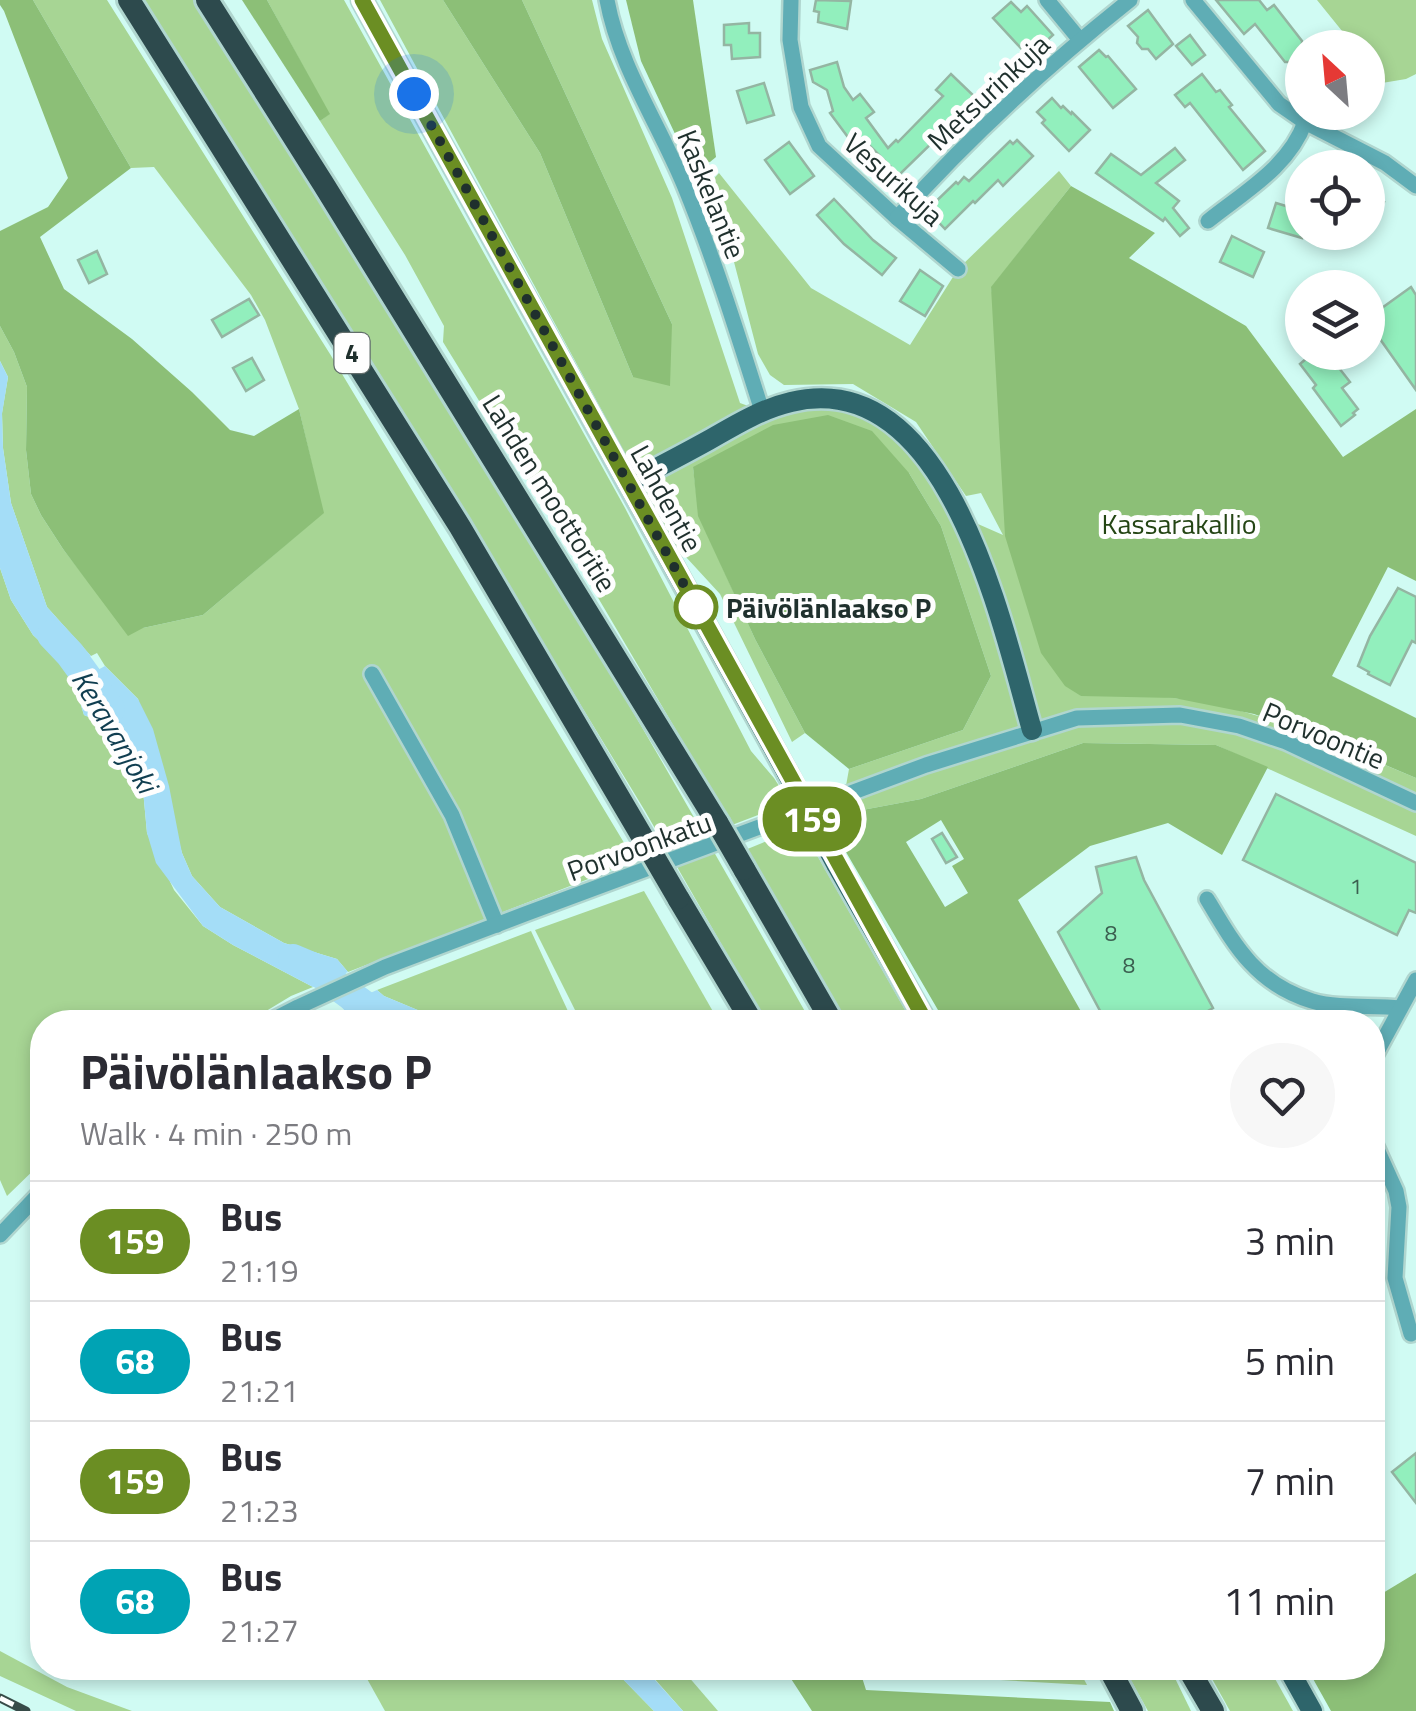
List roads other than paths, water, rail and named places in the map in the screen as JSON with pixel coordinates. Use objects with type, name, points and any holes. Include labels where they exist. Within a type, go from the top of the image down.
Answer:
[{"type":"highway","name":"4","points":[[129,0],[460,527],[745,1010]]},
{"type":"highway","name":"Lahden moottoritie","points":[[207,0],[718,824],[825,1010]]},
{"type":"highway","points":[[1115,1680],[1132,1711]]},
{"type":"highway","points":[[1195,1680],[1213,1711]]},
{"type":"main road","name":"Lahdentie","points":[[362,0],[919,1010]]},
{"type":"main road","points":[[628,484],[762,411],[794,401],[825,397],[858,404],[886,419],[912,441],[937,472],[962,517],[985,570],[1032,730]]},
{"type":"main road","points":[[1295,1680],[1312,1711]]},
{"type":"street","name":"Kaskelantie","points":[[607,0],[621,49],[690,202],[732,314],[762,411]]},
{"type":"street","name":"Vesurikuja","points":[[791,0],[790,40],[801,107],[819,146],[958,269]]},
{"type":"street","points":[[1047,0],[1080,40]]},
{"type":"street","name":"Metsurinkuja","points":[[897,218],[928,183],[1080,40],[1130,0]]},
{"type":"street","points":[[1193,0],[1285,108]]},
{"type":"street","points":[[1208,220],[1280,164],[1302,130]]},
{"type":"street","points":[[1321,130],[1385,163],[1416,186]]},
{"type":"street","points":[[372,674],[452,814],[498,924]]},
{"type":"street","name":"Porvoontie","points":[[1032,730],[1077,718],[1110,715],[1180,715],[1219,722],[1286,742],[1416,804]]},
{"type":"street","name":"Porvoonkatu","points":[[291,1010],[386,967],[498,924],[926,765],[1032,730]]},
{"type":"street","points":[[1206,899],[1254,969],[1275,984],[1314,1001],[1400,1008]]},
{"type":"street","points":[[1385,1036],[1416,980]]},
{"type":"street","points":[[1385,1167],[1399,1208],[1395,1278],[1411,1334]]},
{"type":"street","points":[[0,1235],[30,1204]]},
{"type":"water","points":[[0,361],[8,377],[2,414],[11,503],[47,607],[91,656],[68,668],[33,635],[11,600],[0,568]]},
{"type":"water","points":[[105,666],[138,699],[153,729],[182,853],[192,876],[220,907],[284,943],[337,959],[348,972],[313,987],[203,926],[156,863],[147,833],[143,790],[116,729],[84,715],[74,683]]},
{"type":"water","points":[[377,990],[418,1010],[344,1010],[341,1006]]},
{"type":"water","points":[[624,1680],[655,1680],[683,1711],[654,1711]]},
{"type":"waterway","name":"Keravanjoki","points":[[52,635],[110,709]]},
{"type":"waterway","name":"Keravanjoki","points":[[293,959],[312,967],[371,1010]]},
{"type":"railway","points":[[0,1698],[26,1711]]},
{"type":"place","name":"Päivölänlaakso P","points":[[696,607]]},
{"type":"park label","name":"Kassarakallio","points":[[1179,523]]}]
